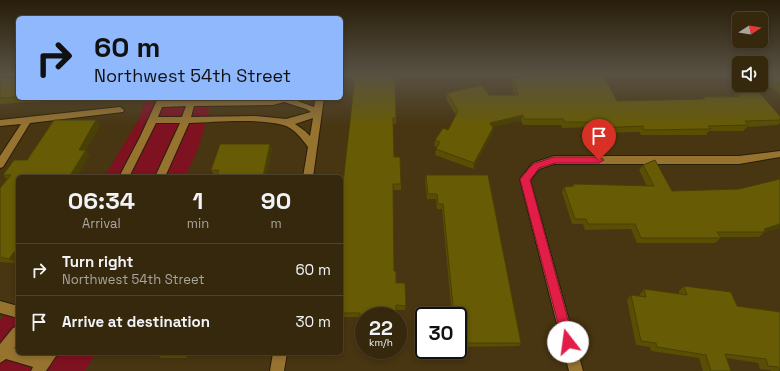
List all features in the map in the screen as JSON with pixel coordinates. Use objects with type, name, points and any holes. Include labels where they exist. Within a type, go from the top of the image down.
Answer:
[{"type":"street","points":[[125,175],[161,101],[273,102],[284,100]]},
{"type":"street","points":[[292,100],[309,107],[318,113]]},
{"type":"street","points":[[308,175],[320,100]]},
{"type":"street","points":[[161,175],[192,101]]},
{"type":"street","points":[[269,120],[273,102]]},
{"type":"street","points":[[0,122],[120,110]]},
{"type":"street","points":[[153,120],[269,120],[286,122],[318,113]]},
{"type":"street","points":[[0,164],[28,120]]},
{"type":"street","points":[[286,122],[302,133],[312,146]]},
{"type":"street","points":[[576,371],[525,179],[536,166],[554,160],[739,160],[780,154]]},
{"type":"street","points":[[0,307],[16,311]]},
{"type":"street","points":[[16,334],[1,353],[45,362]]},
{"type":"street","points":[[277,371],[280,355]]},
{"type":"shaded area","points":[[145,100],[212,100],[198,149],[186,175],[105,175],[139,119]]},
{"type":"shaded area","points":[[16,302],[16,355],[95,355],[85,371],[0,371],[0,320]]},
{"type":"building","points":[[0,91],[16,91],[16,97],[0,98]]},
{"type":"building","points":[[353,91],[395,91],[396,118],[393,118],[394,157],[400,157],[401,184],[393,184],[394,271],[396,271],[396,283],[405,283],[406,306],[355,307],[355,313],[343,313],[343,183]]},
{"type":"building","points":[[454,91],[486,91],[489,95],[518,95],[517,91],[612,91],[617,101],[705,99],[703,97],[730,97],[739,96],[736,93],[759,92],[780,116],[780,120],[745,121],[748,125],[708,126],[711,129],[644,130],[643,126],[598,128],[595,122],[565,122],[563,119],[524,119],[523,115],[490,123],[493,128],[474,163],[436,149],[440,142],[435,140],[443,128],[448,130],[458,111],[447,93]]},
{"type":"building","points":[[54,120],[96,120],[79,150],[86,150],[70,175],[16,175],[16,252],[14,252],[9,259],[0,257],[0,188],[11,175],[3,175],[14,160],[27,160]]},
{"type":"building","points":[[220,144],[270,144],[263,175],[217,175],[219,170],[211,170]]},
{"type":"building","points":[[655,160],[672,191],[739,189],[780,179],[780,224],[764,229],[765,232],[717,232],[721,238],[641,238],[635,224],[588,224],[586,219],[575,219],[564,187],[574,186],[573,184],[654,186],[643,165]]},
{"type":"building","points":[[426,175],[488,175],[521,343],[467,343],[467,307],[453,307],[443,204],[438,204],[437,194],[428,194]]},
{"type":"building","points":[[684,286],[731,292],[737,306],[780,312],[780,371],[778,367],[768,366],[766,359],[725,354],[731,371],[711,371],[706,355],[657,347],[656,343],[641,341],[631,295],[646,297],[644,289],[687,295]]},
{"type":"route","points":[[568,342],[525,179],[536,166],[554,160],[599,160]]}]
